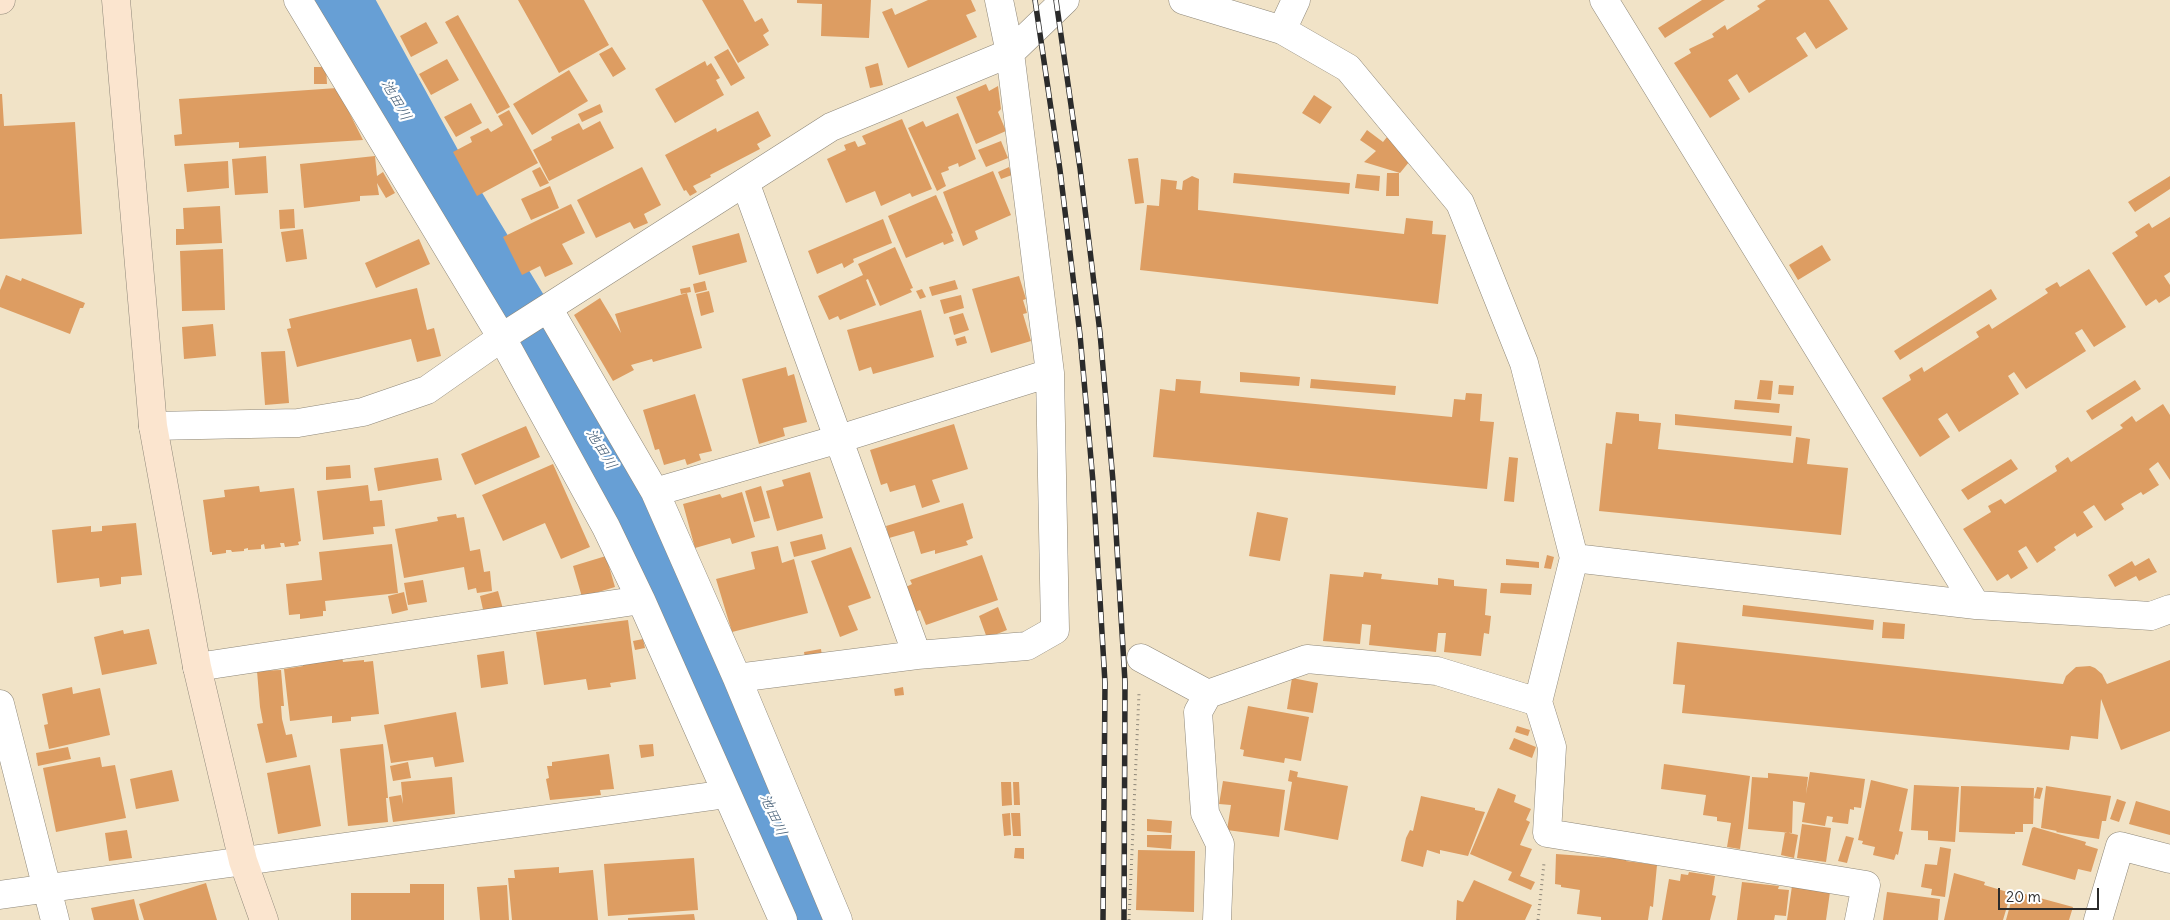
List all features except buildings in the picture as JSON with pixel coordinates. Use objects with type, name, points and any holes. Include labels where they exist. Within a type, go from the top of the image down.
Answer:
[{"type":"street","points":[[116,0],[154,426],[197,667],[243,861],[264,920]]},
{"type":"street","points":[[298,0],[503,337],[606,527],[641,600],[783,920]]},
{"type":"street","points":[[737,678],[917,654],[1027,646],[1056,630],[1050,373],[1010,53],[999,0]]},
{"type":"street","points":[[154,426],[298,424],[363,412],[427,390],[503,337],[830,127],[1010,53],[1066,0]]},
{"type":"street","points":[[1183,0],[1282,30],[1348,68],[1460,203],[1524,363],[1574,558],[1538,702],[1552,746],[1547,834],[1866,885],[1858,920]]},
{"type":"street","points":[[1282,30],[1296,0]]},
{"type":"street","points":[[1604,0],[1976,605]]},
{"type":"street","points":[[744,182],[917,654]]},
{"type":"street","points":[[547,309],[655,492],[737,678],[838,920]]},
{"type":"street","points":[[655,492],[839,439],[1050,373]]},
{"type":"street","points":[[1574,558],[1976,605],[2151,616],[2170,609]]},
{"type":"street","points":[[197,667],[641,600]]},
{"type":"street","points":[[1141,658],[1208,694]]},
{"type":"street","points":[[1217,920],[1220,844],[1205,813],[1198,712],[1208,694],[1307,659],[1437,671],[1538,702]]},
{"type":"street","points":[[0,704],[55,920]]},
{"type":"street","points":[[0,895],[727,794]]},
{"type":"street","points":[[2098,920],[2120,846],[2170,859]]},
{"type":"path","points":[[1129,920],[1141,658]]},
{"type":"path","points":[[1538,920],[1547,834]]},
{"type":"waterway","name":"池田川","points":[[341,0],[449,197],[629,495],[669,572],[701,653],[819,920]]},
{"type":"railway","points":[[1035,0],[1060,170],[1080,335],[1093,482],[1105,683],[1103,920]]},
{"type":"railway","points":[[1056,0],[1080,168],[1100,333],[1113,481],[1125,682],[1124,920]]}]
